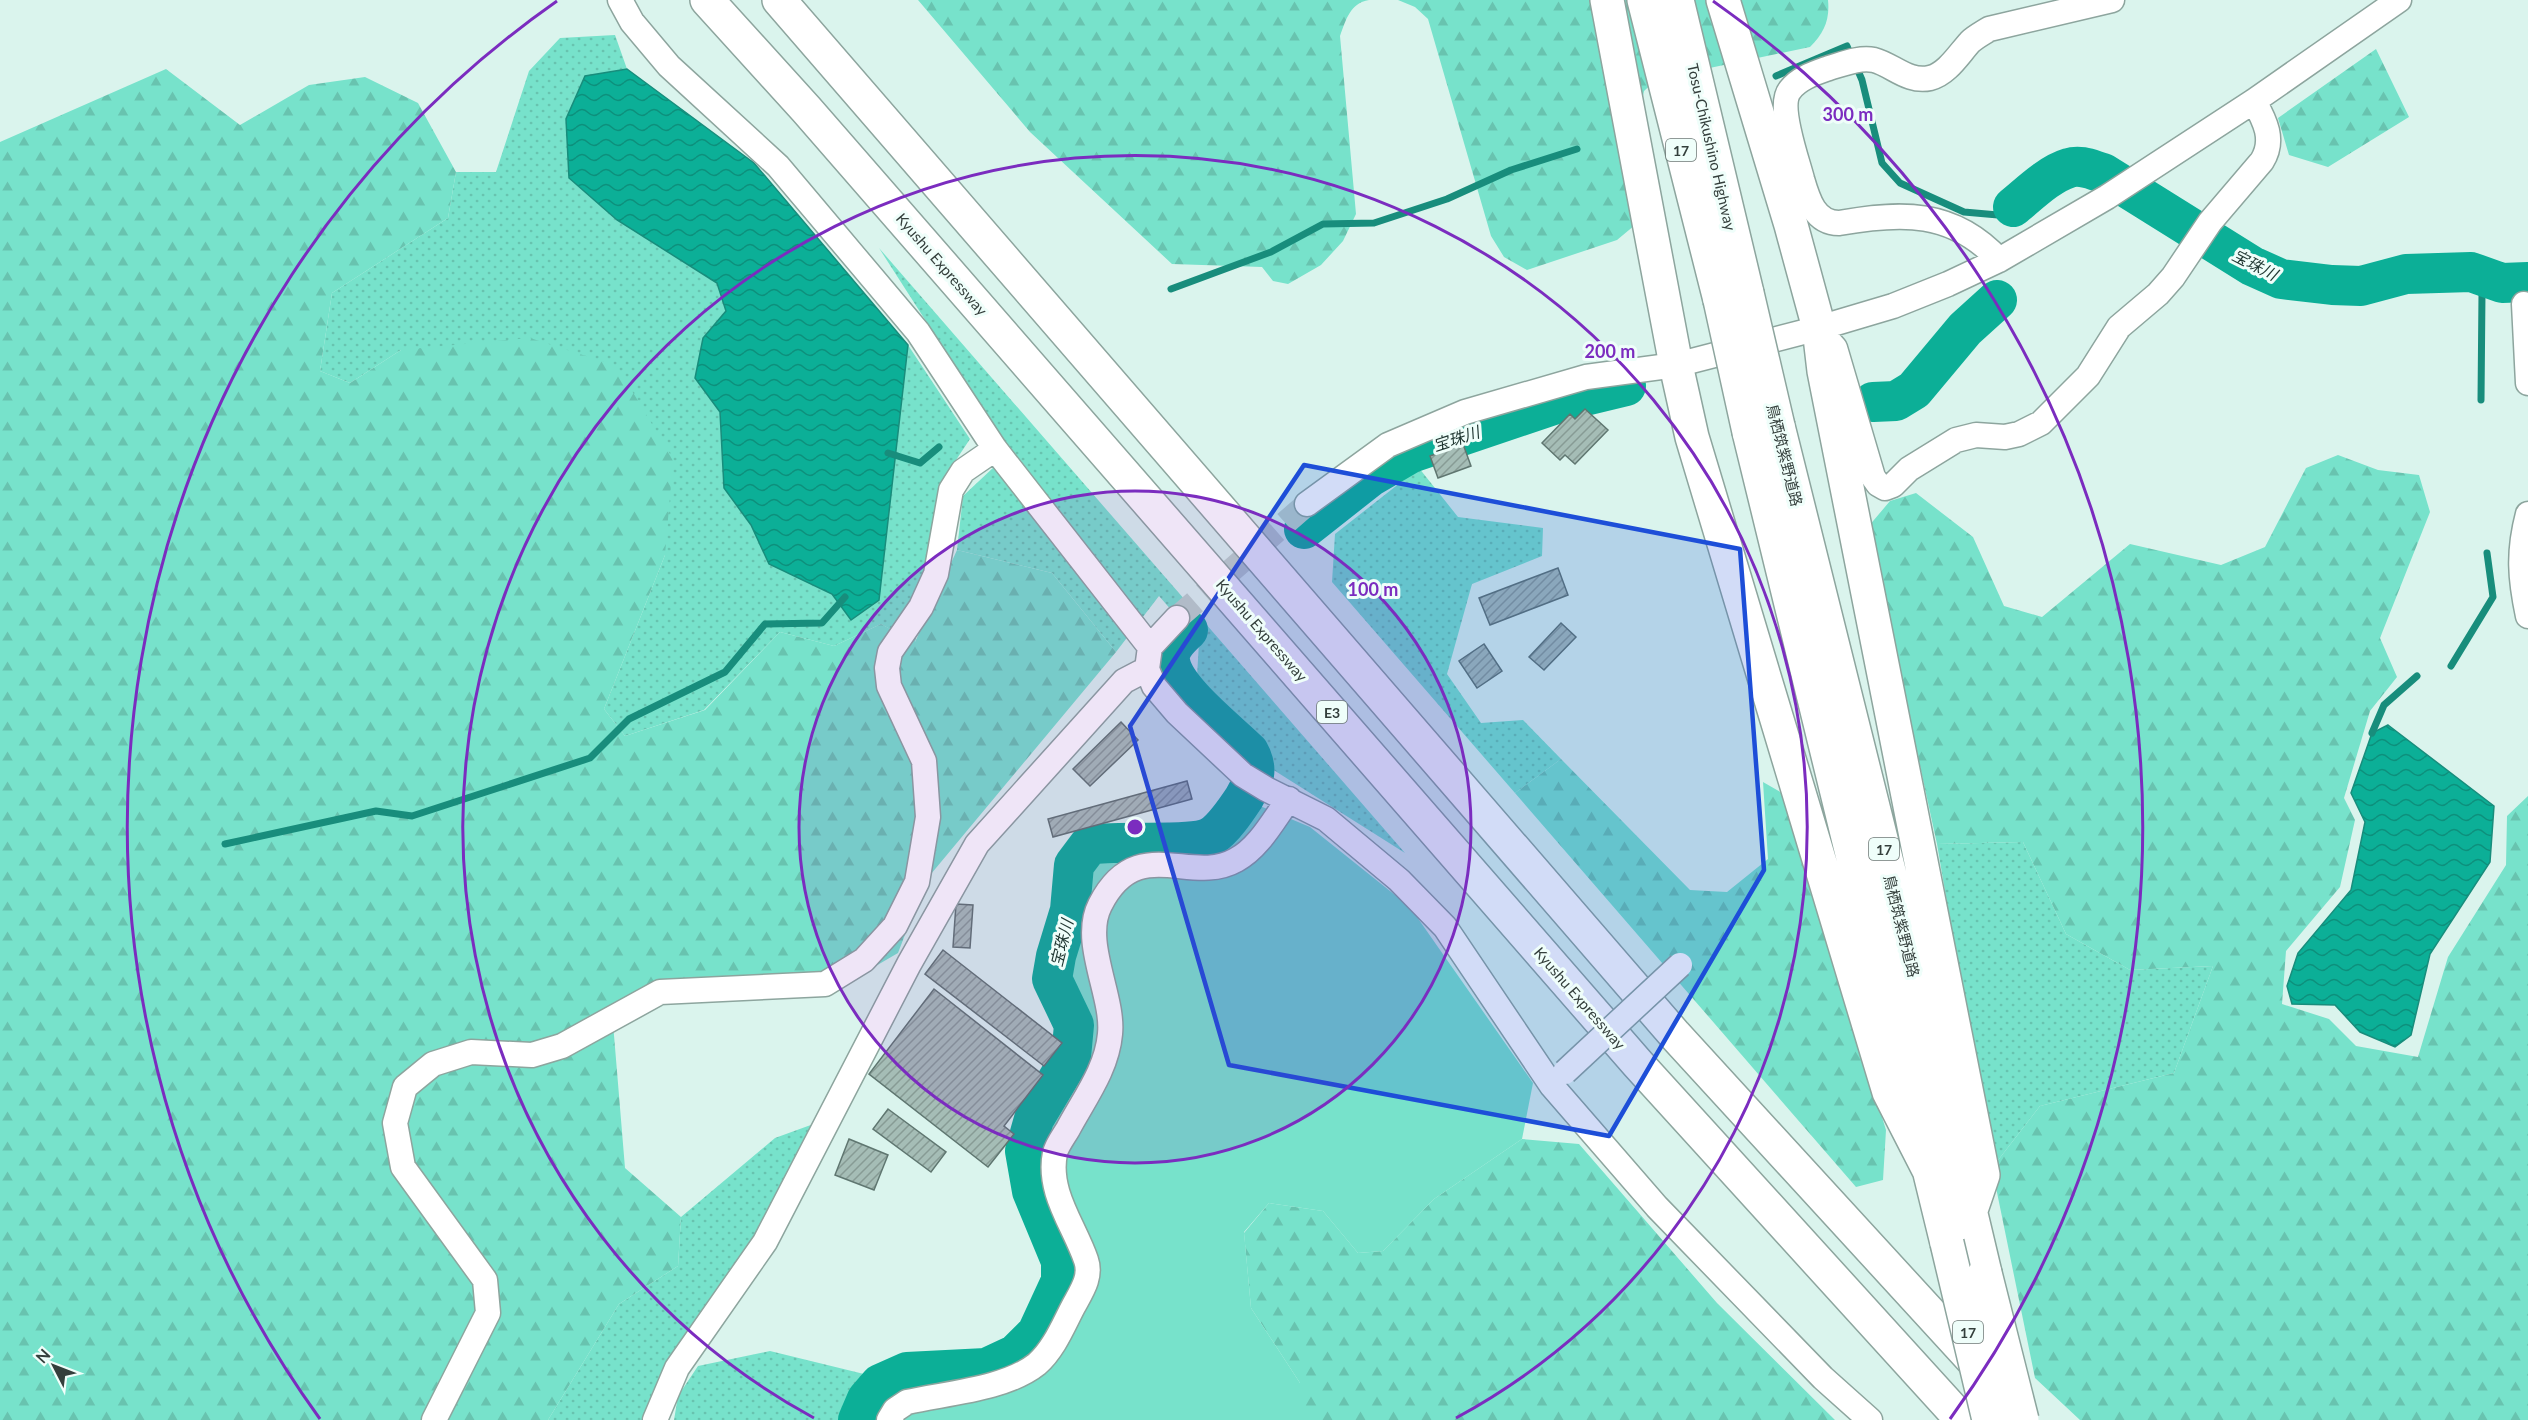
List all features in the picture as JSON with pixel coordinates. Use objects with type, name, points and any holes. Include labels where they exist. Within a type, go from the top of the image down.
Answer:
[{"type":"main road","name":"Kyushu Expressway","points":[[707,0],[869,181],[1638,1064],[1962,1420]]},
{"type":"main road","points":[[779,0],[1675,1035],[2027,1420]]},
{"type":"main road","points":[[1606,0],[1692,437],[1889,1092],[1932,1176]]},
{"type":"main road","name":"Tosu-Chikushino Highway","points":[[1644,0],[1733,297]]},
{"type":"main road","name":"Tosu-Chikushino Highway","points":[[1677,0],[1733,297]]},
{"type":"main road","points":[[1723,0],[1791,225],[1819,328],[1828,393],[1983,1175],[1970,1213]]},
{"type":"main road","name":"鳥栖筑紫野道路","points":[[1733,297],[1989,1420]]},
{"type":"main road","name":"鳥栖筑紫野道路","points":[[1764,429],[1902,923],[1970,1213],[2022,1420]]},
{"type":"street","points":[[620,0],[632,22],[669,66],[778,166],[918,332],[995,449],[1148,658],[1154,686],[1177,713],[1243,775],[1326,819],[1399,880],[1445,927],[1657,1207],[1823,1378],[1870,1420]]},
{"type":"street","points":[[1999,260],[1986,246],[1973,237],[1952,225],[1929,218],[1910,215],[1839,224],[1829,223],[1817,216],[1804,185],[1785,104],[1788,92],[1795,84],[1810,75],[1854,61],[1874,60],[1918,79],[1931,78],[1946,69],[1972,40],[1989,29],[2112,0]]},
{"type":"street","points":[[1307,504],[1388,446],[1465,411],[1586,377],[1676,364],[1819,328],[1893,306],[1948,284],[1999,260],[2107,197],[2399,0]]},
{"type":"street","points":[[1819,328],[1835,348],[1873,477],[1885,488],[1893,485],[1910,469],[1956,440],[1976,435],[2005,437],[2019,434],[2041,423],[2088,376],[2119,327],[2158,294],[2210,222],[2269,150],[2270,140],[2263,118],[2253,100]]},
{"type":"street","points":[[2524,304],[2528,384]]},
{"type":"street","points":[[434,1420],[488,1313],[485,1280],[403,1167],[395,1123],[405,1087],[433,1064],[471,1052],[532,1055],[562,1046],[660,992],[825,984],[864,960],[895,926],[917,882],[928,817],[924,761],[889,686],[887,668],[890,652],[921,607],[936,574],[951,490],[963,471],[995,449]]},
{"type":"street","points":[[2528,514],[2520,543],[2523,590],[2528,616]]},
{"type":"street","points":[[655,1420],[676,1368],[765,1242],[909,964],[977,844],[1124,681],[1148,658],[1177,618]]},
{"type":"street","points":[[889,1420],[895,1410],[908,1402],[1012,1379],[1038,1363],[1055,1343],[1087,1280],[1087,1262],[1059,1200],[1055,1152],[1102,1067],[1110,1033],[1094,930],[1099,907],[1110,887],[1132,869],[1152,864],[1213,866],[1234,862],[1249,852],[1289,799]]},
{"type":"street","points":[[1558,1079],[1680,965]]},
{"type":"highlighted area","points":[[1304,465],[1740,549],[1764,870],[1609,1136],[1229,1065],[1130,726]]},
{"type":"green space","points":[[918,0],[1369,0],[1353,8],[1340,36],[1356,214],[1343,241],[1321,265],[1288,284],[1273,281],[1262,267],[1172,264],[1030,132]]},
{"type":"green space","points":[[1398,0],[1828,0],[1828,14],[1819,37],[1810,47],[1657,79],[1644,91],[1639,116],[1641,220],[1617,240],[1527,270],[1504,257],[1491,236],[1428,19],[1415,7]]},
{"type":"green space","points":[[615,35],[627,69],[585,76],[569,178],[617,220],[717,283],[726,311],[703,338],[695,378],[720,412],[724,488],[751,525],[769,564],[832,594],[851,620],[879,600],[908,345],[970,439],[940,484],[915,643],[881,624],[834,646],[780,632],[704,710],[625,736],[604,709],[665,555],[401,350],[350,383],[320,371],[332,293],[448,218],[456,172],[496,172],[529,71],[560,38]]},
{"type":"green space","points":[[2376,49],[2409,117],[2328,167],[2289,155],[2278,118]]},
{"type":"green space","points":[[166,69],[240,125],[309,85],[365,77],[418,103],[456,172],[448,218],[332,293],[320,371],[350,383],[401,350],[530,338],[617,366],[673,459],[665,555],[604,709],[625,736],[705,710],[780,632],[834,646],[881,624],[915,642],[957,550],[1052,573],[1116,652],[926,880],[898,953],[826,995],[675,994],[613,1023],[625,1168],[681,1217],[678,1266],[619,1304],[548,1420],[0,1420],[0,142]]},
{"type":"green space","points":[[879,248],[1405,853],[1272,769],[1197,677],[1199,642],[1159,596],[1116,652],[1052,573],[957,550],[963,496],[1010,452]]},
{"type":"green space","points":[[2338,455],[2378,470],[2419,475],[2430,512],[2380,638],[2397,677],[2370,711],[2344,798],[2355,820],[2340,887],[2286,951],[2282,1004],[2329,1019],[2356,1046],[2418,1057],[2448,957],[2506,865],[2507,816],[2528,796],[2528,1420],[2080,1420],[2035,1378],[1992,1168],[2040,1106],[2174,1073],[2213,966],[2130,970],[2066,934],[2023,842],[1937,844],[1868,527],[1890,501],[1916,493],[1973,537],[2004,606],[2042,617],[2130,544],[2221,565],[2265,547],[2306,468]]},
{"type":"green space","points":[[1419,468],[1458,517],[1543,528],[1542,556],[1472,584],[1447,674],[1481,723],[1523,720],[1561,759],[1515,793],[1332,582],[1335,534]]},
{"type":"green space","points":[[1561,759],[1690,890],[1727,892],[1768,859],[1763,782],[1782,793],[1886,1130],[1883,1180],[1856,1187],[1515,793]]},
{"type":"green space","points":[[1253,803],[1310,827],[1410,907],[1533,1083],[1522,1139],[1434,1199],[1383,1251],[1358,1253],[1323,1211],[1269,1203],[1244,1232],[1251,1308],[1300,1383],[1300,1420],[871,1420],[887,1393],[910,1378],[992,1375],[1029,1355],[1067,1284],[1068,1258],[1036,1170],[1044,1127],[1083,1059],[1081,1025],[1064,970],[1085,912],[1086,877],[1109,852],[1210,849]]},
{"type":"green space","points":[[2023,842],[2066,934],[2130,970],[2213,966],[2174,1073],[2040,1106],[1992,1168],[1937,844]]},
{"type":"green space","points":[[819,1122],[758,1232],[652,1393],[646,1420],[548,1420],[619,1304],[678,1266],[681,1217],[775,1138]]},
{"type":"green space","points":[[1522,1139],[1579,1144],[1717,1303],[1835,1420],[1300,1420],[1300,1383],[1251,1308],[1244,1233],[1269,1203],[1323,1211],[1358,1253],[1383,1251],[1434,1199]]},
{"type":"green space","points":[[770,1351],[864,1374],[840,1420],[674,1420],[678,1396],[698,1366]]},
{"type":"water","points":[[627,69],[754,163],[908,345],[879,600],[851,620],[832,594],[769,564],[751,525],[724,488],[720,412],[695,378],[703,338],[726,311],[717,283],[617,220],[569,178],[566,119],[585,76]]},
{"type":"water","points":[[2388,725],[2494,806],[2490,862],[2430,954],[2411,1035],[2395,1047],[2360,1032],[2335,1005],[2292,1004],[2287,986],[2298,953],[2351,890],[2365,822],[2351,793],[2372,733]]},
{"type":"building","points":[[1585,409],[1608,430],[1575,464],[1565,455],[1560,460],[1542,443],[1570,414],[1575,419]]},
{"type":"building","points":[[1463,444],[1471,466],[1438,478],[1430,456]]},
{"type":"building","points":[[1558,568],[1568,595],[1490,625],[1479,598]]},
{"type":"building","points":[[1561,623],[1576,637],[1544,670],[1529,657]]},
{"type":"building","points":[[1484,644],[1502,671],[1477,688],[1459,661]]},
{"type":"building","points":[[1121,722],[1138,740],[1090,786],[1073,769]]},
{"type":"building","points":[[1187,781],[1192,799],[1053,837],[1048,819]]},
{"type":"building","points":[[956,904],[973,905],[970,948],[953,947]]},
{"type":"building","points":[[943,950],[1062,1043],[1044,1066],[925,974]]},
{"type":"building","points":[[934,989],[1043,1075],[1004,1126],[1014,1134],[988,1167],[869,1074]]},
{"type":"building","points":[[888,1109],[946,1152],[931,1172],[873,1129]]},
{"type":"building","points":[[849,1139],[888,1155],[874,1190],[835,1175]]},
{"type":"waterway","points":[[1776,76],[1847,46],[1851,56]]},
{"type":"waterway","points":[[1856,66],[1862,80],[1882,163],[1900,183],[1964,212],[1998,215],[2013,207]]},
{"type":"waterway","points":[[1171,289],[1271,252],[1323,224],[1374,223],[1447,199],[1511,170],[1577,149]]},
{"type":"waterway","name":"宝珠川","points":[[2013,207],[2054,175],[2069,168],[2082,167],[2103,173],[2252,266],[2281,279],[2361,286],[2406,274],[2471,272],[2502,283],[2528,282]]},
{"type":"waterway","points":[[2481,400],[2482,293],[2502,283]]},
{"type":"waterway","name":"宝珠川","points":[[1873,402],[1896,401],[1914,390],[1965,329],[1997,300]]},
{"type":"waterway","name":"宝珠川","points":[[1304,529],[1370,477],[1411,453],[1568,400],[1626,386]]},
{"type":"waterway","points":[[888,453],[920,463],[939,447]]},
{"type":"waterway","points":[[2451,666],[2493,597],[2487,553]]},
{"type":"waterway","points":[[225,844],[376,811],[412,816],[590,758],[629,719],[725,672],[765,624],[822,623],[845,597]]},
{"type":"waterway","name":"宝珠川","points":[[858,1420],[867,1399],[880,1384],[907,1372],[986,1368],[1016,1354],[1037,1333],[1061,1281],[1061,1261],[1032,1191],[1025,1151],[1034,1119],[1071,1057],[1074,1025],[1052,979],[1056,956],[1070,910],[1074,865],[1089,845],[1189,842],[1212,836],[1237,808],[1254,775],[1254,764],[1249,752],[1191,697],[1174,672],[1170,661],[1171,652],[1188,630]]},
{"type":"waterway","points":[[2372,733],[2384,705],[2417,676]]},
{"type":"tunnel","points":[[1177,618],[1307,504]]}]
